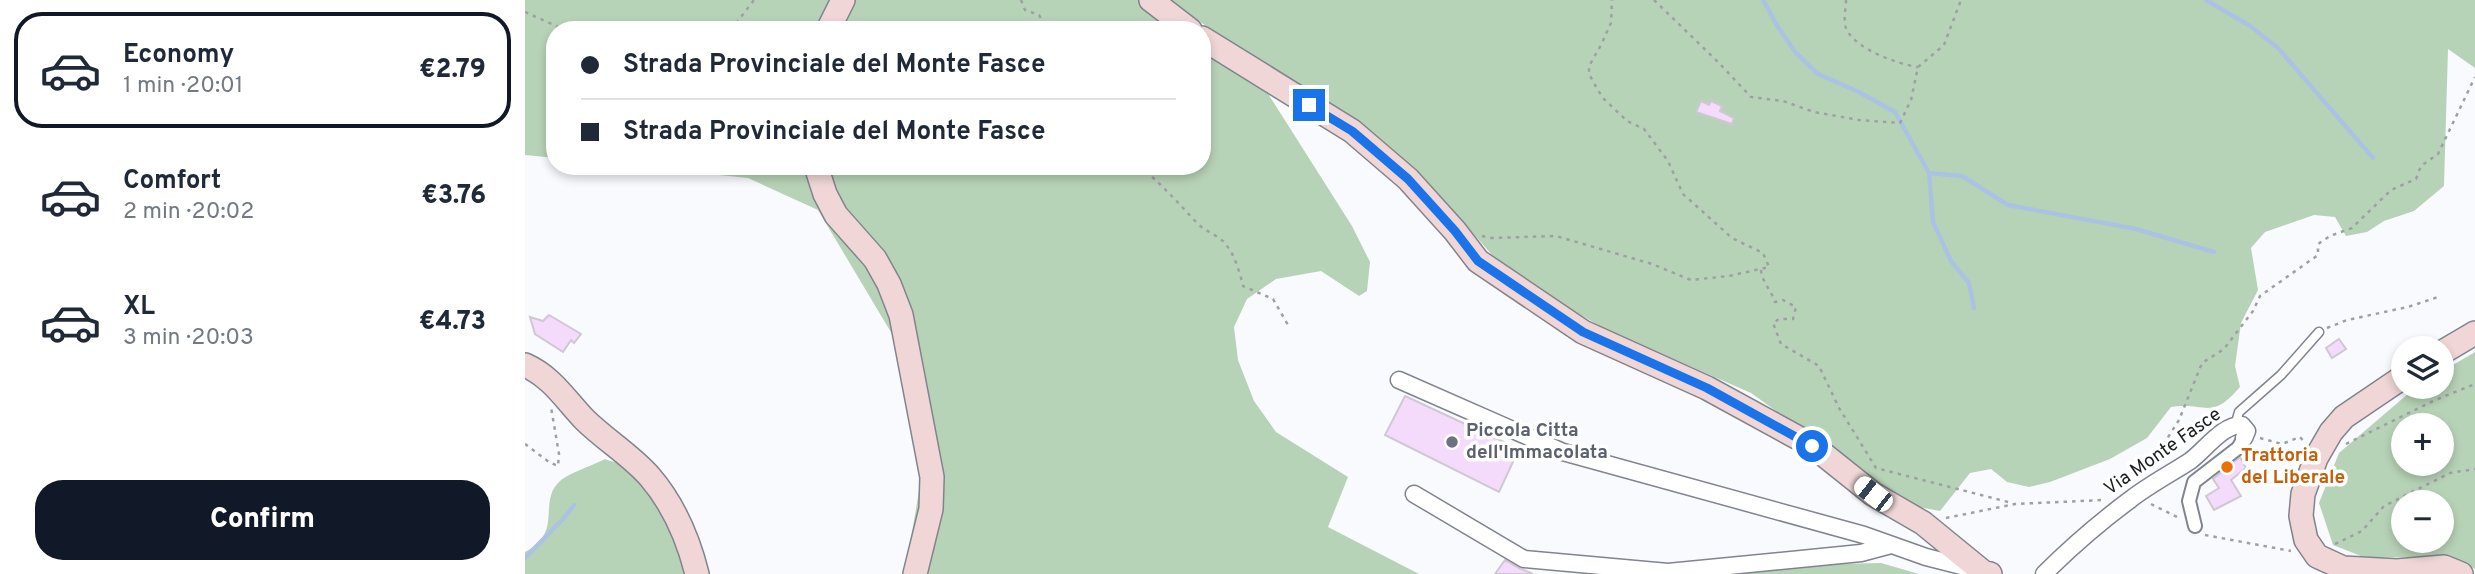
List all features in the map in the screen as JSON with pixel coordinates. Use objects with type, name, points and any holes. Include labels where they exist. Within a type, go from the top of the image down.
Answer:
[{"type":"main road","points":[[832,21],[843,0]]},
{"type":"main road","points":[[1151,0],[1178,21]]},
{"type":"main road","points":[[1211,44],[1352,131],[1408,179],[1478,261],[1583,332],[1707,388],[1812,446],[1873,494],[1923,523],[1986,573]]},
{"type":"main road","points":[[819,175],[836,215],[875,259],[889,284],[901,315],[932,477],[931,509],[915,574]]},
{"type":"main road","points":[[2454,346],[2475,333]]},
{"type":"main road","points":[[525,365],[538,371],[554,384],[585,419],[649,476],[677,514],[697,574]]},
{"type":"main road","points":[[2391,385],[2344,416],[2316,458],[2303,494],[2301,516],[2306,540],[2318,555],[2343,568],[2397,571],[2444,568],[2461,574]]},
{"type":"street","points":[[1399,380],[1563,452],[1864,535],[1986,573]]},
{"type":"street","name":"Via Monte Fasce","points":[[2044,574],[2090,531],[2163,477],[2239,437]]},
{"type":"street","name":"Via Monte Fasce","points":[[2195,526],[2189,501],[2194,482],[2239,437]]},
{"type":"street","points":[[1414,494],[1524,559],[1668,572],[1861,553],[1891,545]]},
{"type":"lane","points":[[2239,437],[2239,412],[2281,374],[2319,332]]},
{"type":"path","points":[[738,21],[754,0]]},
{"type":"path","points":[[1021,0],[1025,10],[1039,15],[1042,21]]},
{"type":"path","points":[[1455,231],[1491,238],[1556,236],[1652,264],[1691,280],[1769,267],[1763,253],[1732,238],[1682,194],[1668,161],[1644,129],[1627,121],[1603,98],[1595,85],[1589,74],[1589,66],[1611,23],[1612,0]]},
{"type":"path","points":[[1654,0],[1751,97],[1783,101],[1814,112],[1859,120],[1900,123],[1912,100],[1918,67],[1944,44],[1961,0]]},
{"type":"path","points":[[1846,0],[1846,28],[1862,47],[1918,67]]},
{"type":"path","points":[[525,12],[546,21]]},
{"type":"path","points":[[2163,477],[2153,474],[2153,461],[2179,420],[2202,363],[2224,349],[2253,311],[2260,296],[2318,255],[2318,244],[2330,236],[2352,228],[2391,190],[2416,179],[2421,166],[2438,154],[2475,77]]},
{"type":"path","points":[[1149,175],[1181,204],[1199,226],[1211,231],[1227,245],[1243,286],[1273,299],[1288,325]]},
{"type":"path","points":[[1761,270],[1762,279],[1775,302],[1783,300],[1795,307],[1793,318],[1779,318],[1773,323],[1781,344],[1819,366],[1839,408],[1876,468],[2015,504]]},
{"type":"path","points":[[2319,332],[2347,320],[2408,307],[2438,297]]},
{"type":"path","points":[[525,444],[558,466],[550,401],[554,384]]},
{"type":"path","points":[[2239,437],[2261,438],[2282,444],[2300,437],[2316,458],[2433,401],[2475,384]]},
{"type":"path","points":[[2318,555],[2318,548],[2333,545],[2362,531],[2384,506],[2450,473],[2475,469]]},
{"type":"green space","points":[[525,0],[1143,0],[1168,21],[546,21],[546,157],[525,155]]},
{"type":"green space","points":[[1172,0],[2475,0],[2475,68],[2448,49],[2444,186],[2414,211],[2384,221],[2367,232],[2346,236],[2335,217],[2314,215],[2265,232],[2251,248],[2258,290],[2241,323],[2235,366],[2240,387],[2222,404],[2208,408],[2171,407],[2147,438],[2110,459],[2050,482],[2029,487],[2007,482],[1991,469],[1970,473],[1940,511],[1914,506],[1871,479],[1751,393],[1605,329],[1508,273],[1418,171],[1322,99],[1211,29],[1211,21],[1198,21]]},
{"type":"green space","points":[[1211,56],[1267,92],[1352,226],[1370,262],[1367,291],[1359,296],[1321,271],[1276,279],[1247,299],[1234,327],[1238,360],[1254,401],[1276,432],[1348,477],[1328,527],[1419,574],[905,574],[921,479],[892,334],[818,210],[748,178],[719,175],[1211,175]]},
{"type":"green space","points":[[2475,352],[2475,569],[2447,556],[2366,558],[2333,545],[2319,503],[2339,453],[2402,399],[2454,399],[2454,364]]},
{"type":"green space","points":[[605,459],[622,464],[645,487],[671,532],[687,574],[525,574],[525,552],[544,536],[553,489],[564,478]]},
{"type":"green space","points":[[1881,563],[1919,574],[1735,574],[1833,564]]},
{"type":"building","points":[[1701,101],[1709,105],[1711,101],[1722,106],[1720,111],[1734,118],[1732,124],[1696,112]]},
{"type":"building","points":[[549,315],[581,334],[574,343],[571,340],[563,352],[535,334],[530,317],[543,321]]},
{"type":"building","points":[[2339,339],[2346,349],[2332,358],[2326,348]]},
{"type":"building","name":"Piccola Citta dell'Immacolata","points":[[1405,396],[1519,449],[1499,492],[1385,435]]},
{"type":"building","points":[[2240,457],[2246,468],[2231,480],[2241,496],[2214,510],[2206,496],[2219,488],[2213,479]]},
{"type":"building","points":[[1505,560],[1519,568],[1533,574],[1495,574]]},
{"type":"waterway","points":[[1763,0],[1796,53],[1818,74],[1895,112],[1929,173],[1933,222],[1951,261],[1969,283],[1974,308]]},
{"type":"waterway","points":[[2206,0],[2250,26],[2278,48],[2373,158]]},
{"type":"waterway","points":[[1929,173],[1962,176],[2008,205],[2136,229],[2214,252]]},
{"type":"waterway","points":[[525,558],[574,505]]},
{"type":"place","name":"Piccola Citta dell'Immacolata","points":[[1452,442]]},
{"type":"place","name":"Trattoria del Liberale","points":[[2227,467]]},
{"type":"route","points":[[1309,105],[1352,131],[1408,179],[1478,261],[1583,332],[1707,388],[1812,446]]}]
